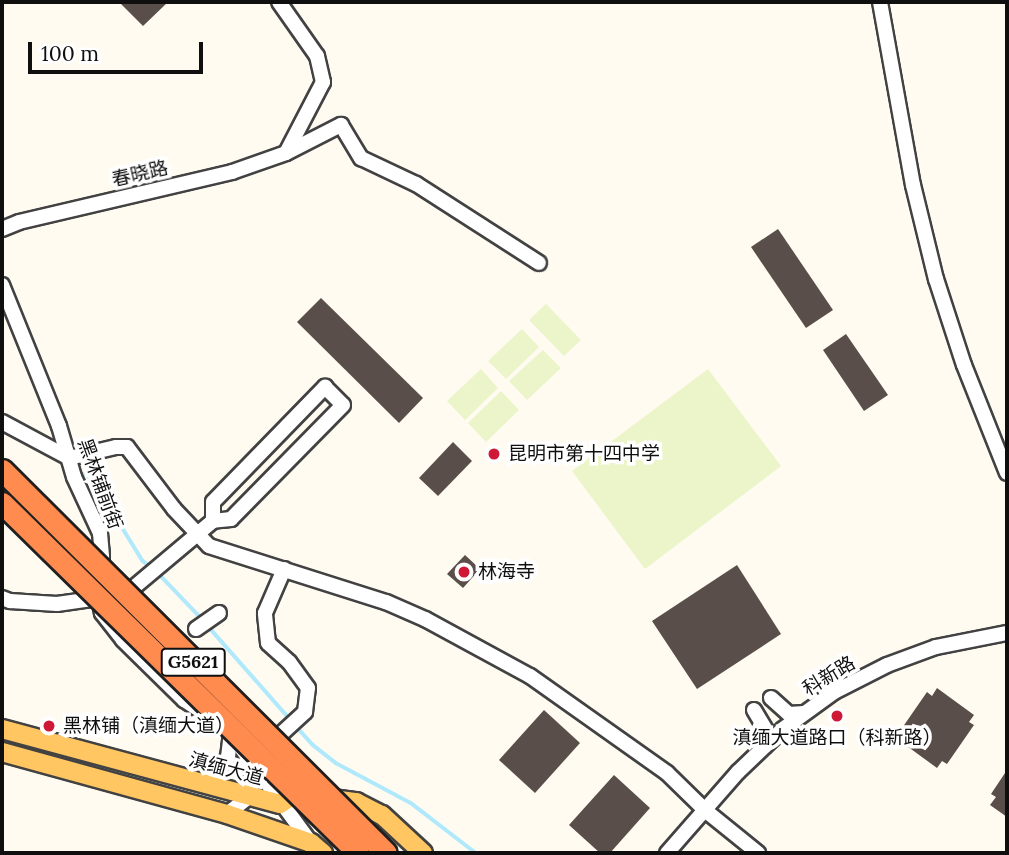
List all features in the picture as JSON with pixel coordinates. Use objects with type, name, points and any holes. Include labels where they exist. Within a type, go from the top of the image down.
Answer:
[{"type":"highway","name":"G5621","points":[[2,470],[386,853]]},
{"type":"highway","name":"G5621","points":[[2,503],[358,853]]},
{"type":"main road","name":"滇缅大道","points":[[2,729],[280,804],[295,794]]},
{"type":"main road","points":[[2,752],[227,814],[317,848]]},
{"type":"main road","points":[[295,794],[356,802],[382,815],[423,853]]},
{"type":"street","points":[[279,2],[317,56],[323,82],[286,153]]},
{"type":"street","points":[[880,2],[913,185],[936,279],[964,365],[1007,473]]},
{"type":"street","name":"春晓路","points":[[2,229],[19,222],[232,172],[286,153],[341,125],[361,158],[416,184],[539,262]]},
{"type":"street","name":"黑林铺前街","points":[[2,285],[74,477],[100,533],[103,557],[99,598],[102,613],[114,631],[184,700],[231,734]]},
{"type":"street","points":[[102,613],[213,521],[231,519],[343,405],[325,387],[213,502],[213,521]]},
{"type":"street","points":[[2,422],[69,458],[127,447],[209,547],[386,602],[425,619],[530,676],[667,773],[706,811],[758,853]]},
{"type":"street","points":[[256,758],[305,712],[308,688],[289,662],[268,643],[265,629],[265,613],[284,569]]},
{"type":"street","points":[[2,598],[10,601],[57,604],[99,598]]},
{"type":"street","points":[[196,629],[219,613]]},
{"type":"street","name":"科新路","points":[[667,853],[738,772],[765,746],[834,692],[887,665],[936,647],[1007,633]]},
{"type":"street","name":"科新路","points":[[706,811],[789,737],[839,700],[891,674],[939,656],[1007,643]]},
{"type":"street","points":[[771,698],[789,714],[805,713]]},
{"type":"street","points":[[754,710],[767,732],[765,746]]},
{"type":"street","points":[[231,734],[295,794]]},
{"type":"street","points":[[200,784],[219,772],[228,757],[231,734]]},
{"type":"street","points":[[227,814],[249,797],[253,777],[231,734]]},
{"type":"street","points":[[231,734],[280,804],[317,848]]},
{"type":"green space","points":[[546,304],[581,340],[564,356],[529,320]]},
{"type":"green space","points":[[522,329],[539,347],[506,379],[488,361]]},
{"type":"green space","points":[[543,350],[561,368],[527,400],[509,381]]},
{"type":"green space","points":[[481,369],[498,388],[465,420],[447,401]]},
{"type":"green space","points":[[708,369],[781,466],[645,569],[572,471]]},
{"type":"green space","points":[[501,391],[519,410],[486,442],[468,423]]},
{"type":"building","points":[[119,2],[168,2],[143,26]]},
{"type":"building","points":[[778,229],[833,310],[806,328],[751,247]]},
{"type":"building","points":[[321,298],[423,398],[399,423],[297,322]]},
{"type":"building","points":[[846,334],[888,395],[864,411],[823,350]]},
{"type":"building","points":[[453,442],[472,461],[438,496],[419,478]]},
{"type":"building","name":"林海寺","points":[[465,555],[480,569],[463,588],[447,574]]},
{"type":"building","points":[[737,565],[781,634],[697,689],[652,621]]},
{"type":"building","points":[[937,688],[974,715],[969,722],[974,725],[947,764],[942,761],[937,768],[900,741],[905,734],[900,731],[927,692],[932,696]]},
{"type":"building","points":[[544,710],[580,743],[535,793],[499,760]]},
{"type":"building","points":[[1007,770],[1007,817],[990,805],[996,797],[991,794]]},
{"type":"building","points":[[614,775],[650,808],[610,853],[600,853],[569,825]]},
{"type":"waterway","points":[[85,473],[96,485],[143,561],[152,568]]},
{"type":"waterway","points":[[158,573],[203,620]]},
{"type":"waterway","points":[[208,626],[291,720]]},
{"type":"waterway","points":[[296,726],[313,745],[336,763],[411,803],[476,853]]},
{"type":"place","name":"昆明市第十四中学","points":[[494,454]]},
{"type":"place","name":"林海寺","points":[[464,572]]},
{"type":"place","name":"滇缅大道路口（科新路）","points":[[837,716]]},
{"type":"place","name":"黑林铺（滇缅大道）","points":[[49,726]]}]
